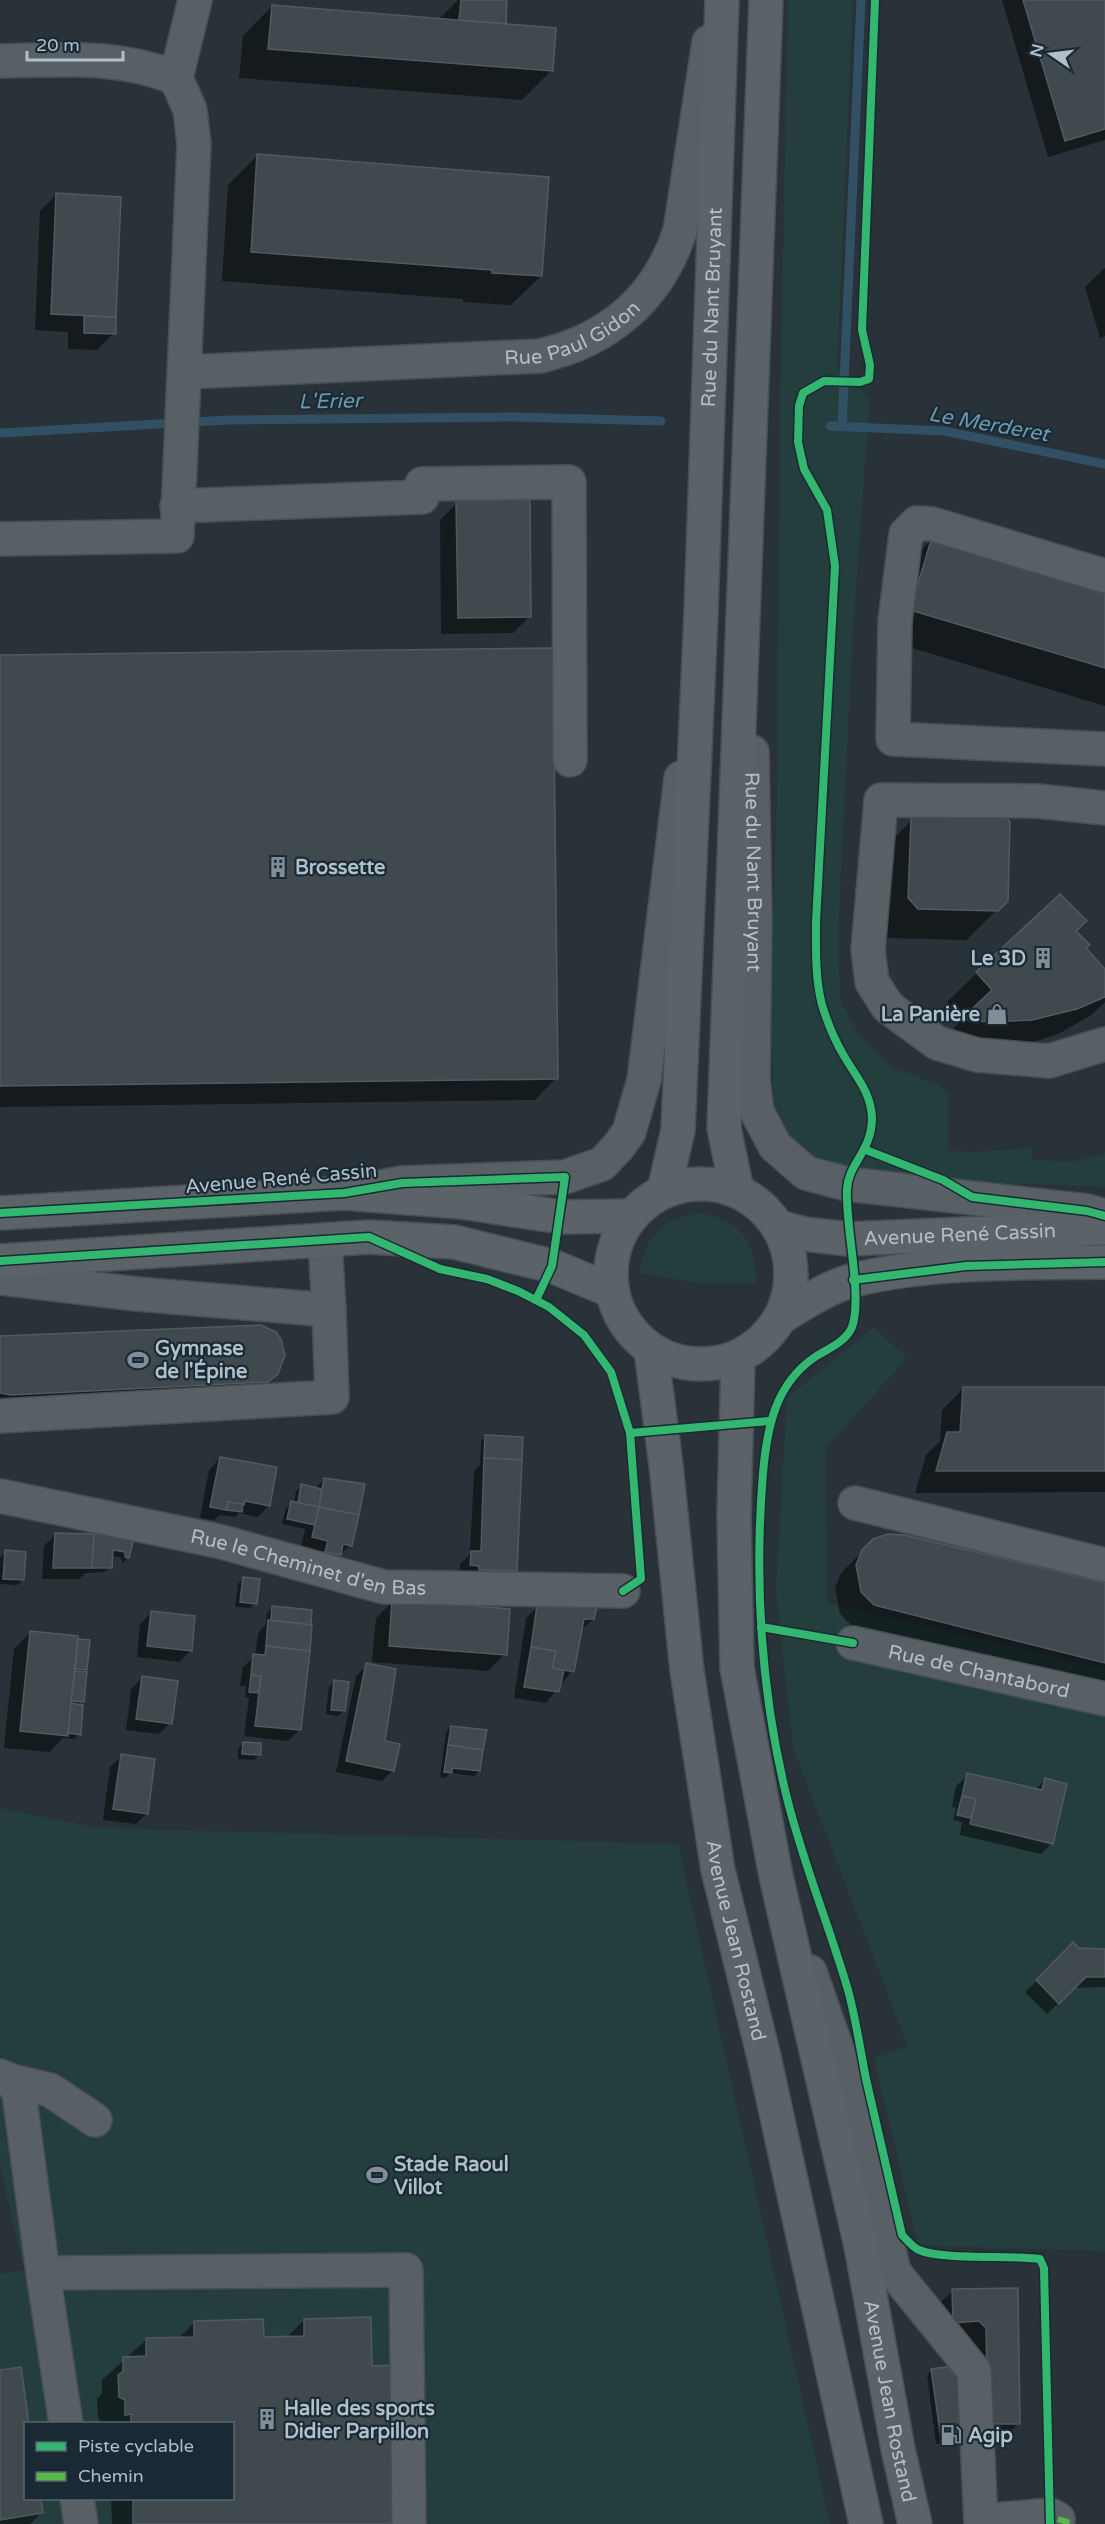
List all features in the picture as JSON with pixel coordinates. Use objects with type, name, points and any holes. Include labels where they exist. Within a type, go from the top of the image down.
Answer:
[{"type":"main road","name":"Rue du Nant Bruyant","points":[[664,1191],[678,1130],[701,613],[722,0]]},
{"type":"main road","name":"Rue du Nant Bruyant","points":[[737,1191],[724,1128],[766,0]]},
{"type":"main road","points":[[700,1183],[737,1191],[760,1206],[778,1227],[790,1256],[790,1287],[781,1317],[763,1340],[738,1357],[709,1365],[678,1363],[651,1350],[625,1324],[612,1291],[613,1252],[631,1216],[664,1191],[700,1183]]},
{"type":"main road","name":"Avenue René Cassin","points":[[0,1213],[344,1193],[462,1202],[561,1217],[631,1216]]},
{"type":"main road","name":"Avenue René Cassin","points":[[778,1227],[804,1234],[848,1239],[1105,1228]]},
{"type":"main road","points":[[0,1261],[369,1237],[454,1242],[552,1266],[612,1291]]},
{"type":"main road","name":"Avenue René Cassin","points":[[781,1317],[812,1298],[853,1280],[966,1266],[1105,1262]]},
{"type":"main road","name":"Avenue Jean Rostand","points":[[651,1350],[666,1466],[687,1671],[718,1870],[764,2057],[866,2524]]},
{"type":"main road","name":"Avenue Jean Rostand","points":[[738,1357],[734,1517],[736,1668],[776,1876],[861,2246],[898,2449],[915,2524]]},
{"type":"street","points":[[0,538],[177,536],[194,144],[190,110],[176,78],[195,0]]},
{"type":"street","name":"Rue Paul Gidon","points":[[185,372],[540,356],[586,342],[607,330],[654,285],[665,269],[681,231],[715,0]]},
{"type":"street","points":[[0,61],[112,60],[148,66],[176,78]]},
{"type":"street","points":[[177,506],[423,497],[422,484],[569,482],[570,760]]},
{"type":"street","name":"Rue du Nant Bruyant","points":[[747,510],[755,918],[753,1080],[757,1112],[775,1146],[806,1173],[847,1184]]},
{"type":"street","points":[[1105,576],[932,524],[917,523],[906,534],[895,621],[893,740],[1105,749]]},
{"type":"street","name":"Rue du Nant Bruyant","points":[[618,1147],[629,1132],[644,1080],[701,613]]},
{"type":"street","points":[[1097,807],[1038,801],[881,800],[868,950],[872,982],[888,1007],[937,1043],[977,1055],[1048,1061],[1105,1044]]},
{"type":"street","name":"Avenue René Cassin","points":[[344,1193],[402,1183],[565,1177],[602,1164],[618,1147]]},
{"type":"street","name":"Avenue René Cassin","points":[[847,1184],[1087,1211],[1105,1216]]},
{"type":"street","points":[[0,1416],[332,1397],[326,1241]]},
{"type":"street","points":[[0,1278],[137,1294],[329,1310]]},
{"type":"street","name":"Rue le Cheminet d'en Bas","points":[[0,1496],[218,1541],[384,1587],[623,1591]]},
{"type":"street","points":[[855,1503],[1105,1565]]},
{"type":"street","name":"Rue de Chantabord","points":[[853,1643],[1105,1700]]},
{"type":"street","points":[[776,1876],[856,2104],[894,2272],[974,2371],[981,2523],[1050,2515],[1058,2519]]},
{"type":"street","points":[[6,2079],[50,2090],[95,2120]]},
{"type":"street","points":[[6,2079],[19,2093],[66,2422]]},
{"type":"street","points":[[43,2273],[406,2270],[409,2524]]},
{"type":"street","points":[[77,2500],[81,2524]]},
{"type":"green space","points":[[788,0],[853,0],[837,368],[870,398],[853,628],[845,787],[838,936],[840,1000],[858,1033],[892,1067],[939,1085],[949,1093],[948,1150],[971,1152],[1032,1148],[1032,1160],[1072,1162],[1105,1153],[1105,1187],[921,1180],[834,1170],[808,1156],[785,1132],[774,1110],[770,996],[777,798],[780,406]]},
{"type":"green space","points":[[702,1213],[728,1222],[744,1236],[753,1256],[756,1283],[700,1283],[639,1273],[646,1248],[658,1230],[676,1219]]},
{"type":"green space","points":[[874,1327],[907,1358],[826,1448],[827,1603],[1105,1669],[1105,2251],[918,2245],[874,2058],[908,2046],[793,1748],[776,1590],[787,1398]]},
{"type":"green space","name":"Stade Raoul Villot","points":[[0,1808],[98,1828],[678,1844],[830,2524],[0,2524],[0,2274],[24,2270],[0,2166]]},
{"type":"building","points":[[461,0],[507,0],[506,24],[459,20]]},
{"type":"building","points":[[1023,0],[1105,0],[1105,129],[1065,141]]},
{"type":"building","points":[[272,5],[556,28],[553,71],[268,49]]},
{"type":"building","points":[[257,154],[549,177],[542,276],[492,273],[492,270],[251,252]]},
{"type":"building","points":[[56,193],[121,197],[116,317],[51,314]]},
{"type":"building","points":[[84,316],[116,317],[116,334],[84,333]]},
{"type":"building","points":[[530,500],[531,617],[458,618],[456,501]]},
{"type":"building","points":[[932,537],[1105,590],[1105,668],[910,610]]},
{"type":"building","name":"Brossette","points":[[553,648],[558,1079],[0,1086],[0,655]]},
{"type":"building","points":[[921,809],[1001,812],[1010,822],[1008,901],[998,911],[918,909],[908,898],[911,819]]},
{"type":"building","name":"Le 3D","points":[[1060,894],[1087,921],[1076,931],[1090,945],[1086,948],[1105,969],[1105,997],[1077,1009],[1032,1020],[988,1022],[962,1019],[958,1022],[992,990],[976,972]]},
{"type":"building","points":[[261,1325],[276,1332],[281,1339],[285,1355],[278,1374],[268,1382],[11,1395],[0,1393],[0,1336]]},
{"type":"building","points":[[963,1387],[1105,1387],[1105,1471],[936,1471],[947,1432],[960,1432]]},
{"type":"building","points":[[485,1435],[523,1437],[522,1460],[484,1458]]},
{"type":"building","points":[[220,1457],[277,1467],[270,1506],[245,1501],[244,1505],[228,1502],[227,1510],[210,1507]]},
{"type":"building","points":[[484,1458],[522,1460],[517,1571],[479,1570],[479,1566],[470,1565],[471,1551],[481,1551]]},
{"type":"building","points":[[324,1478],[365,1484],[359,1515],[319,1507]]},
{"type":"building","points":[[301,1484],[322,1489],[319,1507],[298,1503]]},
{"type":"building","points":[[291,1501],[319,1507],[315,1525],[287,1519]]},
{"type":"building","points":[[228,1502],[243,1504],[242,1512],[227,1510]]},
{"type":"building","points":[[319,1507],[359,1515],[352,1546],[343,1544],[341,1555],[325,1552],[328,1541],[312,1537]]},
{"type":"building","points":[[55,1533],[94,1534],[92,1568],[53,1568]]},
{"type":"building","points":[[94,1534],[134,1538],[129,1558],[125,1557],[125,1552],[113,1550],[112,1568],[92,1568]]},
{"type":"building","points":[[888,1534],[905,1535],[1105,1583],[1105,1663],[874,1605],[861,1592],[856,1565],[862,1550],[873,1539]]},
{"type":"building","points":[[5,1550],[26,1552],[24,1580],[3,1579]]},
{"type":"building","points":[[243,1577],[260,1579],[257,1604],[240,1602]]},
{"type":"building","points":[[392,1599],[510,1609],[507,1655],[389,1646]]},
{"type":"building","points":[[537,1605],[597,1607],[594,1619],[584,1619],[574,1672],[552,1668],[556,1651],[531,1647]]},
{"type":"building","points":[[272,1606],[312,1610],[311,1625],[271,1620]]},
{"type":"building","points":[[151,1611],[195,1616],[192,1651],[147,1646]]},
{"type":"building","points":[[268,1620],[312,1625],[310,1651],[266,1646]]},
{"type":"building","points":[[30,1631],[78,1636],[68,1736],[20,1731]]},
{"type":"building","points":[[78,1639],[90,1640],[87,1670],[75,1669]]},
{"type":"building","points":[[266,1646],[310,1651],[301,1730],[255,1726],[261,1676],[251,1675],[253,1654],[265,1655]]},
{"type":"building","points":[[531,1647],[556,1651],[552,1668],[564,1670],[559,1692],[524,1687]]},
{"type":"building","points":[[366,1663],[396,1669],[385,1741],[400,1744],[394,1771],[346,1761]]},
{"type":"building","points":[[75,1671],[87,1672],[84,1702],[71,1701]]},
{"type":"building","points":[[251,1675],[261,1676],[258,1693],[249,1692]]},
{"type":"building","points":[[142,1676],[178,1681],[172,1724],[136,1719]]},
{"type":"building","points":[[334,1680],[349,1682],[345,1711],[331,1710]]},
{"type":"building","points":[[71,1703],[83,1705],[81,1735],[68,1733]]},
{"type":"building","points":[[451,1726],[487,1730],[483,1750],[448,1745]]},
{"type":"building","points":[[243,1742],[261,1743],[261,1755],[242,1754]]},
{"type":"building","points":[[448,1745],[483,1750],[480,1771],[452,1768],[452,1773],[444,1772]]},
{"type":"building","points":[[121,1754],[155,1759],[148,1814],[113,1809]]},
{"type":"building","points":[[967,1773],[1042,1790],[1045,1778],[1067,1784],[1053,1844],[970,1824],[976,1799],[962,1796]]},
{"type":"building","points":[[962,1796],[976,1799],[971,1818],[957,1815]]},
{"type":"building","points":[[1073,1942],[1079,1948],[1105,1949],[1105,1977],[1086,1977],[1059,2004],[1036,1980]]},
{"type":"building","points":[[1018,2288],[1020,2424],[988,2424],[986,2328],[979,2321],[953,2323],[952,2289]]},
{"type":"building","name":"Halle des sports Didier Parpillon","points":[[371,2317],[372,2366],[394,2365],[398,2524],[133,2524],[133,2500],[234,2500],[234,2422],[131,2422],[131,2414],[125,2415],[125,2400],[119,2397],[118,2375],[123,2371],[123,2357],[146,2356],[146,2338],[194,2337],[194,2321],[263,2319],[264,2337],[304,2336],[304,2319]]},
{"type":"building","points":[[975,2363],[984,2433],[941,2439],[931,2369]]},
{"type":"building","points":[[21,2367],[29,2422],[24,2422],[24,2500],[41,2500],[43,2513],[0,2520],[0,2370]]},
{"type":"waterway","points":[[842,427],[861,0]]},
{"type":"waterway","name":"L'Erier","points":[[0,433],[229,420],[516,417],[661,421]]},
{"type":"waterway","name":"Le Merderet","points":[[830,426],[944,431],[1105,464]]},
{"type":"marked path","points":[[1058,2519],[1074,2524]]},
{"type":"cycle path","points":[[875,0],[862,330],[870,365],[869,379],[860,382],[824,381],[803,393],[799,406],[798,442],[804,469],[827,510],[835,566],[816,922],[818,984],[829,1024],[841,1050],[866,1092],[872,1118],[868,1140],[851,1172],[847,1189],[856,1298],[852,1327],[841,1341],[815,1357],[791,1380],[776,1408],[767,1440],[760,1513],[762,1637],[771,1718],[787,1798],[848,1990],[902,2235],[916,2249],[929,2253],[1040,2259],[1044,2268],[1050,2524]]},
{"type":"cycle path","points":[[866,1150],[943,1180],[972,1197],[1087,1211],[1105,1216]]},
{"type":"cycle path","points":[[0,1213],[344,1193],[402,1183],[565,1177],[552,1266],[536,1300]]},
{"type":"cycle path","points":[[0,1261],[369,1237],[440,1269],[487,1279],[518,1291],[549,1307],[584,1335],[611,1372],[630,1433],[641,1579],[623,1591]]},
{"type":"cycle path","points":[[853,1280],[966,1266],[1105,1262]]},
{"type":"cycle path","points":[[630,1433],[769,1421]]},
{"type":"cycle path","points":[[761,1627],[853,1643]]},
{"type":"place","name":"Brossette","points":[[278,867]]},
{"type":"place","name":"Le 3D","points":[[1043,958]]},
{"type":"place","name":"La Panière","points":[[997,1014]]},
{"type":"place","name":"Gymnase de l'Épine","points":[[138,1360]]},
{"type":"place","name":"Stade Raoul Villot","points":[[377,2175]]},
{"type":"place","name":"Halle des sports Didier Parpillon","points":[[267,2419]]},
{"type":"place","name":"Agip","points":[[951,2435]]}]
